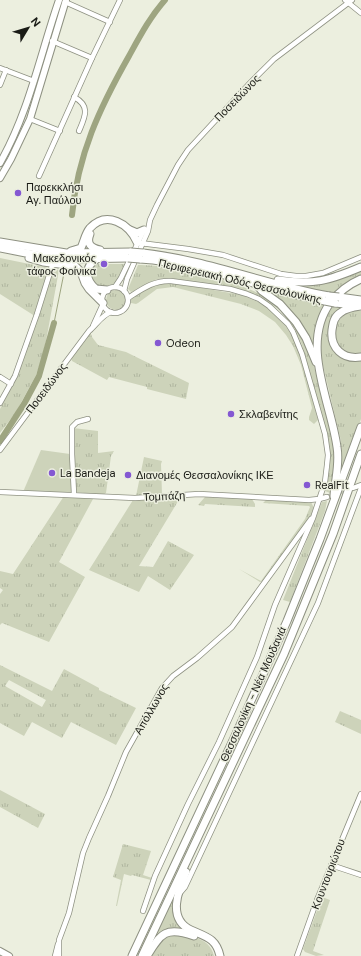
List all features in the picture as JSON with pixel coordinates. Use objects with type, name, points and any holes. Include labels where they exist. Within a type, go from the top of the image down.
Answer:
[{"type":"highway","points":[[66,253],[81,248],[89,230],[101,221],[114,220],[122,223],[130,230],[137,233],[144,230]]},
{"type":"highway","points":[[104,252],[94,248],[88,241],[91,233],[101,225],[114,225],[123,229],[134,248]]},
{"type":"highway","points":[[130,230],[134,248]]},
{"type":"highway","name":"Περιφερειακή Οδός Θεσσαλονίκης","points":[[0,242],[66,253],[104,252],[134,248]]},
{"type":"highway","name":"Περιφερειακή Οδός Θεσσαλονίκης","points":[[134,248],[142,256],[188,260],[259,282],[361,306]]},
{"type":"highway","name":"Περιφερειακή Οδός Θεσσαλονίκης","points":[[0,249],[51,258],[77,260],[97,259],[134,248]]},
{"type":"highway","points":[[0,249],[40,261],[75,266],[81,272],[89,289],[103,303]]},
{"type":"highway","points":[[97,259],[91,263],[88,268],[88,279],[96,289],[107,290]]},
{"type":"highway","points":[[334,502],[334,486],[338,464],[338,450],[318,368],[306,338],[296,322],[280,304],[262,291],[259,282],[318,282],[361,267]]},
{"type":"highway","points":[[318,368],[317,341],[320,322],[338,295],[351,284],[361,279]]},
{"type":"highway","name":"Περιφερειακή Οδός Θεσσαλονίκης","points":[[337,300],[361,300]]},
{"type":"highway","points":[[361,306],[346,309],[338,315],[333,324],[332,339],[335,346],[342,354],[353,358],[361,358]]},
{"type":"highway","name":"Θεσσαλονίκη - Νέα Μουδανιά","points":[[132,956],[269,661],[304,580],[361,427]]},
{"type":"highway","name":"Θεσσαλονίκη - Νέα Μουδανιά","points":[[142,956],[287,647],[333,534],[361,454]]},
{"type":"highway","points":[[188,858],[187,869],[178,895],[176,911],[180,922],[191,930],[210,939],[216,945],[220,956]]},
{"type":"highway","points":[[147,956],[160,937],[169,932],[176,931],[185,932],[205,940],[212,948],[216,956]]},
{"type":"main road","points":[[1,160],[22,120],[59,0]]},
{"type":"main road","points":[[0,178],[14,154],[30,119],[52,41],[66,1]]},
{"type":"main road","points":[[0,951],[9,956]]},
{"type":"street","points":[[39,176],[74,97],[120,0]]},
{"type":"street","points":[[66,1],[110,22]]},
{"type":"street","points":[[348,1],[361,14]]},
{"type":"street","name":"Ποσειδώνος","points":[[115,287],[121,278],[134,248],[150,220],[162,194],[178,165],[196,140],[274,59],[348,1]]},
{"type":"street","points":[[52,41],[92,58]]},
{"type":"street","points":[[0,68],[34,81]]},
{"type":"street","points":[[0,85],[6,70]]},
{"type":"street","points":[[74,97],[83,102],[85,109],[85,118],[79,131]]},
{"type":"street","points":[[30,119],[60,131]]},
{"type":"street","name":"Ποσειδώνος","points":[[124,291],[134,248],[148,232],[150,220]]},
{"type":"street","points":[[134,248],[188,249],[223,255],[281,274],[296,276],[323,273],[361,258]]},
{"type":"street","points":[[0,403],[10,384],[32,327],[52,266]]},
{"type":"street","points":[[128,298],[153,284],[162,281],[171,281],[247,294],[259,299],[279,314],[288,324],[298,342],[325,434],[328,455],[325,482],[313,518],[275,605],[257,657],[237,704],[155,876],[143,911]]},
{"type":"street","points":[[115,287],[124,291],[128,298],[123,310],[111,312],[102,317],[93,327],[103,303],[103,297],[107,290],[115,287]]},
{"type":"street","points":[[103,303],[111,312]]},
{"type":"street","name":"Ποσειδώνος","points":[[0,450],[88,331],[93,327]]},
{"type":"street","points":[[0,377],[10,384]]},
{"type":"street","points":[[74,494],[72,426],[77,422],[88,419]]},
{"type":"street","points":[[353,488],[361,485]]},
{"type":"street","points":[[178,895],[185,887],[318,603],[361,488]]},
{"type":"street","name":"Τομπάζη","points":[[0,492],[74,494],[135,498],[199,494],[319,499],[327,497]]},
{"type":"street","name":"Απόλλωνος","points":[[55,956],[69,913],[81,860],[88,838],[108,796],[126,752],[162,688],[173,676],[197,658],[232,626],[309,521],[313,518]]},
{"type":"street","name":"Κουντουριώτου","points":[[298,956],[331,865],[361,794]]},
{"type":"street","points":[[331,865],[361,875]]},
{"type":"street","points":[[59,943],[59,956]]},
{"type":"green space","points":[[0,258],[59,270],[46,341],[36,375],[16,412],[0,433],[0,409],[16,379],[38,318],[0,294]]},
{"type":"green space","points":[[98,264],[126,264],[118,282],[103,288],[97,286],[91,277],[91,268]]},
{"type":"green space","points":[[138,265],[189,271],[248,288],[275,303],[291,320],[299,330],[310,353],[333,436],[336,452],[336,464],[330,493],[325,491],[330,465],[329,443],[302,345],[295,329],[281,311],[260,297],[170,278],[157,279],[131,292],[128,289]]},
{"type":"green space","points":[[361,270],[361,275],[341,286],[334,293],[302,287],[320,284]]},
{"type":"green space","points":[[168,282],[242,295],[265,305],[284,322],[296,340],[318,420],[314,424],[309,420],[312,408],[301,365],[293,346],[275,322],[259,311],[241,304],[173,287],[157,289],[138,303],[131,303],[131,298],[151,285]]},
{"type":"green space","points":[[112,290],[120,290],[126,296],[126,304],[120,310],[112,310],[106,304],[106,296]]},
{"type":"green space","points":[[268,291],[325,305],[316,326],[314,348]]},
{"type":"green space","points":[[332,307],[346,308],[340,311],[331,344],[347,359],[361,361],[361,419],[344,468],[342,469],[341,441],[320,353],[321,336],[325,320]]},
{"type":"green space","points":[[361,311],[361,355],[351,355],[344,352],[335,341],[336,326],[340,319],[346,314]]},
{"type":"green space","points":[[90,331],[92,337],[98,345],[126,352],[189,383],[186,399],[109,377],[107,380],[72,361],[71,358]]},
{"type":"green space","points":[[73,428],[98,431],[98,453],[114,451],[111,456],[106,493],[103,495],[76,492]]},
{"type":"green space","name":"La Bandeja","points":[[41,450],[70,454],[73,492],[23,492]]},
{"type":"green space","points":[[144,457],[162,461],[162,494],[136,496]]},
{"type":"green space","points":[[64,496],[93,499],[59,562],[85,577],[49,642],[2,623],[0,625],[0,594],[3,590],[0,588],[0,571],[13,574]]},
{"type":"green space","points":[[205,497],[252,499],[255,507],[205,504],[204,506],[198,505]]},
{"type":"green space","points":[[180,498],[139,566],[153,567],[168,541],[194,555],[170,590],[148,576],[139,592],[89,570],[133,500]]},
{"type":"green space","points":[[266,500],[311,502],[314,508],[312,514],[264,581],[260,582],[239,569],[261,581],[305,519],[310,507],[263,503]]},
{"type":"green space","points":[[327,501],[325,511],[290,602],[283,600],[322,502]]},
{"type":"green space","points":[[0,665],[52,691],[64,669],[99,688],[99,690],[136,708],[116,745],[71,722],[62,738],[32,722],[24,736],[0,723]],"holes":[[[9,680],[46,700],[42,707],[5,686]]]},
{"type":"green space","points":[[340,711],[361,720],[361,734],[335,722]]},
{"type":"green space","points":[[0,790],[45,814],[38,828],[0,807]]},
{"type":"green space","points":[[123,844],[151,851],[143,875],[152,878],[151,880],[124,874],[116,906],[121,880],[113,877]]},
{"type":"green space","points":[[179,885],[175,901],[187,930],[175,930],[150,948]]},
{"type":"green space","points":[[322,897],[330,900],[313,951],[324,955],[316,956],[305,952],[303,949]]},
{"type":"green space","points":[[167,935],[188,936],[202,940],[211,949],[214,956],[148,956]]},
{"type":"waterway","points":[[72,215],[79,172],[99,114],[141,34],[165,0]]},
{"type":"waterway","points":[[54,323],[65,268]]},
{"type":"waterway","points":[[0,441],[24,404],[39,376],[54,323]]},
{"type":"tunnel","points":[[327,497],[349,489]]},
{"type":"place","name":"Παρεκκλήσι Αγ. Παύλου","points":[[18,193]]},
{"type":"place","name":"Μακεδονικός τάφος Φοίνικα","points":[[104,264]]},
{"type":"place","name":"Odeon","points":[[158,343]]},
{"type":"place","name":"Σκλαβενίτης","points":[[231,414]]},
{"type":"place","name":"La Bandeja","points":[[52,473]]},
{"type":"place","name":"Διανομές Θεσσαλονίκης ΙΚΕ","points":[[128,475]]},
{"type":"place","name":"RealFit","points":[[307,485]]}]
